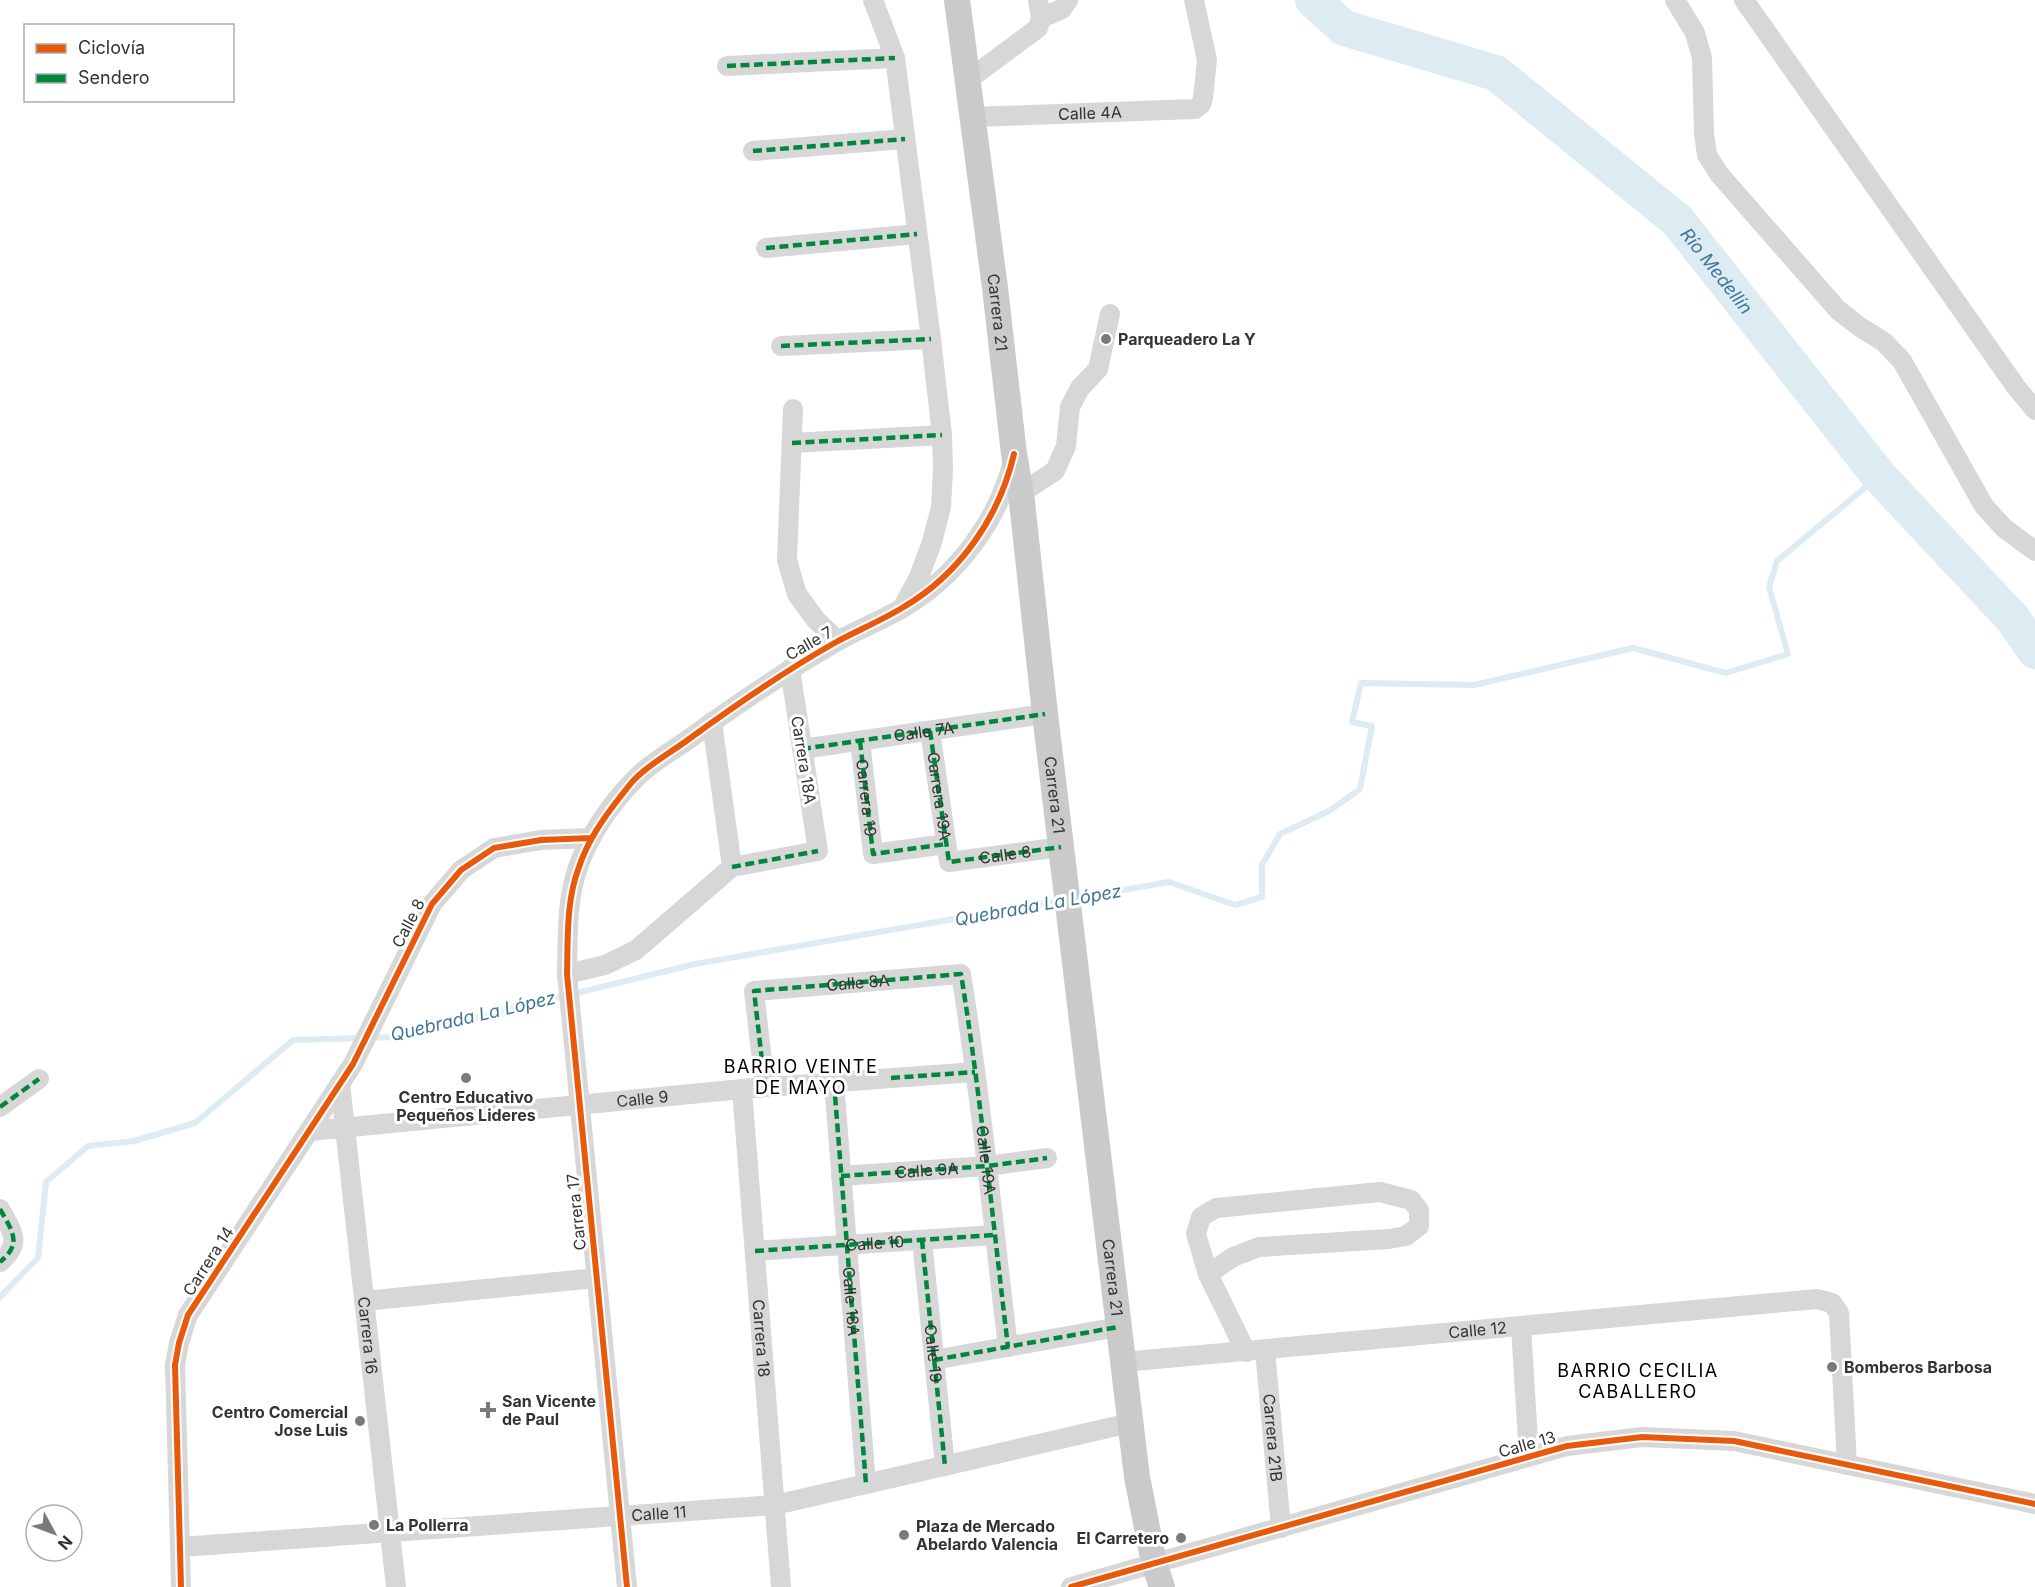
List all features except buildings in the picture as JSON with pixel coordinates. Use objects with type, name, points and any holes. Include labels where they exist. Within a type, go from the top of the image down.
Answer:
[{"type":"main road","name":"Carrera 21","points":[[957,0],[1014,454],[1021,493],[1045,714],[1130,1423],[1137,1477],[1158,1575]]},
{"type":"street","points":[[873,0],[895,58],[931,339],[944,470],[940,507],[932,542],[902,609]]},
{"type":"street","points":[[968,80],[1038,28],[1040,9],[1062,9],[1068,0]]},
{"type":"street","name":"Calle 4A","points":[[973,117],[1195,109],[1201,104],[1203,98],[1207,60],[1194,0]]},
{"type":"street","points":[[1675,0],[1695,33],[1702,58],[1704,134],[1707,154],[1719,174],[1838,310],[1884,342],[1902,361],[1984,506],[2004,528],[2035,551]]},
{"type":"street","points":[[1744,0],[2016,387],[2035,410]]},
{"type":"street","points":[[727,66],[895,58]]},
{"type":"street","points":[[753,152],[905,139]]},
{"type":"street","points":[[766,248],[918,234]]},
{"type":"street","points":[[1021,493],[1055,471],[1066,446],[1070,407],[1080,388],[1098,369],[1110,314]]},
{"type":"street","points":[[781,346],[931,339]]},
{"type":"street","points":[[793,410],[787,560],[797,594],[816,620],[838,641]]},
{"type":"street","points":[[792,443],[942,435]]},
{"type":"street","name":"Calle 7","points":[[591,838],[600,821],[638,776],[790,669],[838,641],[902,609],[922,596],[950,572],[976,542],[995,510],[1014,454]]},
{"type":"street","name":"Carrera 18A","points":[[732,867],[818,851],[790,669]]},
{"type":"street","name":"Calle 7A","points":[[802,749],[1045,714]]},
{"type":"street","points":[[567,979],[605,965],[636,950],[732,867],[712,722]]},
{"type":"street","name":"Carrera 19A","points":[[930,730],[947,853]]},
{"type":"street","name":"Carrera 19","points":[[861,741],[873,854]]},
{"type":"street","name":"Calle 8","points":[[340,1083],[354,1064],[432,904],[461,870],[494,848],[541,840],[591,838]]},
{"type":"street","name":"Carrera 17","points":[[591,838],[578,867],[569,900],[567,979],[627,1587]]},
{"type":"street","name":"Calle 8","points":[[873,854],[1061,847]]},
{"type":"street","name":"Calle 8A","points":[[765,1087],[754,991],[961,974]]},
{"type":"street","name":"Calle 19A","points":[[961,974],[1008,1347]]},
{"type":"street","name":"Calle 9","points":[[310,1131],[742,1089],[975,1072]]},
{"type":"street","points":[[0,1107],[39,1079]]},
{"type":"street","name":"Carrera 16","points":[[340,1083],[396,1587]]},
{"type":"street","name":"Carrera 14","points":[[181,1587],[175,1365],[179,1343],[188,1315],[340,1083]]},
{"type":"street","name":"Calle 18A","points":[[834,1083],[866,1484]]},
{"type":"street","name":"Carrera 18","points":[[742,1089],[781,1587]]},
{"type":"street","name":"Calle 9A","points":[[841,1176],[987,1166],[1047,1158]]},
{"type":"street","points":[[1208,1274],[1233,1257],[1259,1247],[1406,1236],[1419,1226],[1419,1210],[1411,1200],[1380,1192],[1216,1208],[1201,1216],[1196,1234],[1208,1274],[1255,1351]]},
{"type":"street","points":[[0,1209],[12,1230],[14,1242],[6,1255]]},
{"type":"street","name":"Calle 10","points":[[755,1251],[994,1235]]},
{"type":"street","name":"Calle 19","points":[[922,1240],[945,1466]]},
{"type":"street","points":[[364,1301],[596,1278]]},
{"type":"street","name":"Calle 12","points":[[1123,1362],[1817,1299],[1832,1303],[1839,1314],[1847,1465]]},
{"type":"street","points":[[934,1360],[1118,1327]]},
{"type":"street","points":[[1521,1327],[1529,1457]]},
{"type":"street","name":"Carrera 21B","points":[[1255,1351],[1281,1527]]},
{"type":"street","name":"Calle 11","points":[[180,1547],[775,1505],[1130,1423]]},
{"type":"street","name":"Calle 13","points":[[1071,1587],[1158,1575],[1281,1527],[1567,1446],[1642,1437],[1734,1441],[2035,1504]]},
{"type":"waterway","name":"Río Medellín","points":[[1313,0],[1344,28],[1496,73],[1678,221],[1879,476],[2013,619],[2035,651]]},
{"type":"waterway","name":"Quebrada La López","points":[[1073,899],[1169,882],[1235,905],[1262,897],[1262,865],[1280,834],[1329,811],[1360,789],[1372,726],[1352,722],[1361,683],[1474,685],[1633,648],[1726,673],[1788,654],[1769,587],[1777,561],[1879,476]]},
{"type":"waterway","name":"Quebrada La López","points":[[0,1297],[38,1258],[46,1182],[88,1146],[134,1141],[195,1123],[293,1040],[397,1037],[695,964],[1063,900]]},
{"type":"marked path","points":[[727,66],[895,58]]},
{"type":"marked path","points":[[753,151],[905,139]]},
{"type":"marked path","points":[[766,248],[917,234]]},
{"type":"marked path","points":[[781,346],[931,339]]},
{"type":"marked path","points":[[792,443],[942,435]]},
{"type":"marked path","points":[[802,749],[1045,714]]},
{"type":"marked path","points":[[930,731],[949,862],[1061,847]]},
{"type":"marked path","points":[[860,741],[873,854],[946,844]]},
{"type":"marked path","points":[[732,867],[818,851]]},
{"type":"marked path","points":[[765,1087],[754,991],[961,974],[981,1114],[1008,1347]]},
{"type":"marked path","points":[[891,1078],[975,1072]]},
{"type":"marked path","points":[[0,1107],[39,1079]]},
{"type":"marked path","points":[[834,1083],[866,1484]]},
{"type":"marked path","points":[[841,1176],[988,1166],[1047,1158]]},
{"type":"marked path","points":[[0,1209],[13,1237],[11,1249],[0,1262]]},
{"type":"marked path","points":[[755,1251],[994,1235]]},
{"type":"marked path","points":[[922,1240],[945,1466]]},
{"type":"marked path","points":[[934,1360],[1118,1327]]},
{"type":"cycle path","points":[[627,1587],[567,974],[570,906],[579,867],[591,839],[602,822],[631,783],[644,771],[725,713],[819,652],[923,595],[959,562],[987,522],[1007,478],[1014,454]]},
{"type":"cycle path","points":[[181,1587],[175,1365],[188,1315],[353,1064],[432,904],[461,870],[494,848],[541,840],[591,838]]},
{"type":"cycle path","points":[[1071,1587],[1567,1446],[1642,1437],[1734,1441],[2035,1504]]},
{"type":"place","name":"Parqueadero La Y","points":[[1106,339]]},
{"type":"place","name":"Centro Educativo Pequeños Lideres","points":[[466,1078]]},
{"type":"place","name":"Bomberos Barbosa","points":[[1832,1367]]},
{"type":"place","name":"San Vicente de Paul","points":[[488,1410]]},
{"type":"place","name":"Centro Comercial Jose Luis","points":[[360,1421]]},
{"type":"place","name":"La Pollerra","points":[[374,1525]]},
{"type":"place","name":"Plaza de Mercado Abelardo Valencia","points":[[904,1535]]},
{"type":"place","name":"El Carretero","points":[[1181,1538]]},
{"type":"district","name":"BARRIO VEINTE DE MAYO","points":[[801,1076]]},
{"type":"district","name":"BARRIO CECILIA CABALLERO","points":[[1638,1380]]}]
